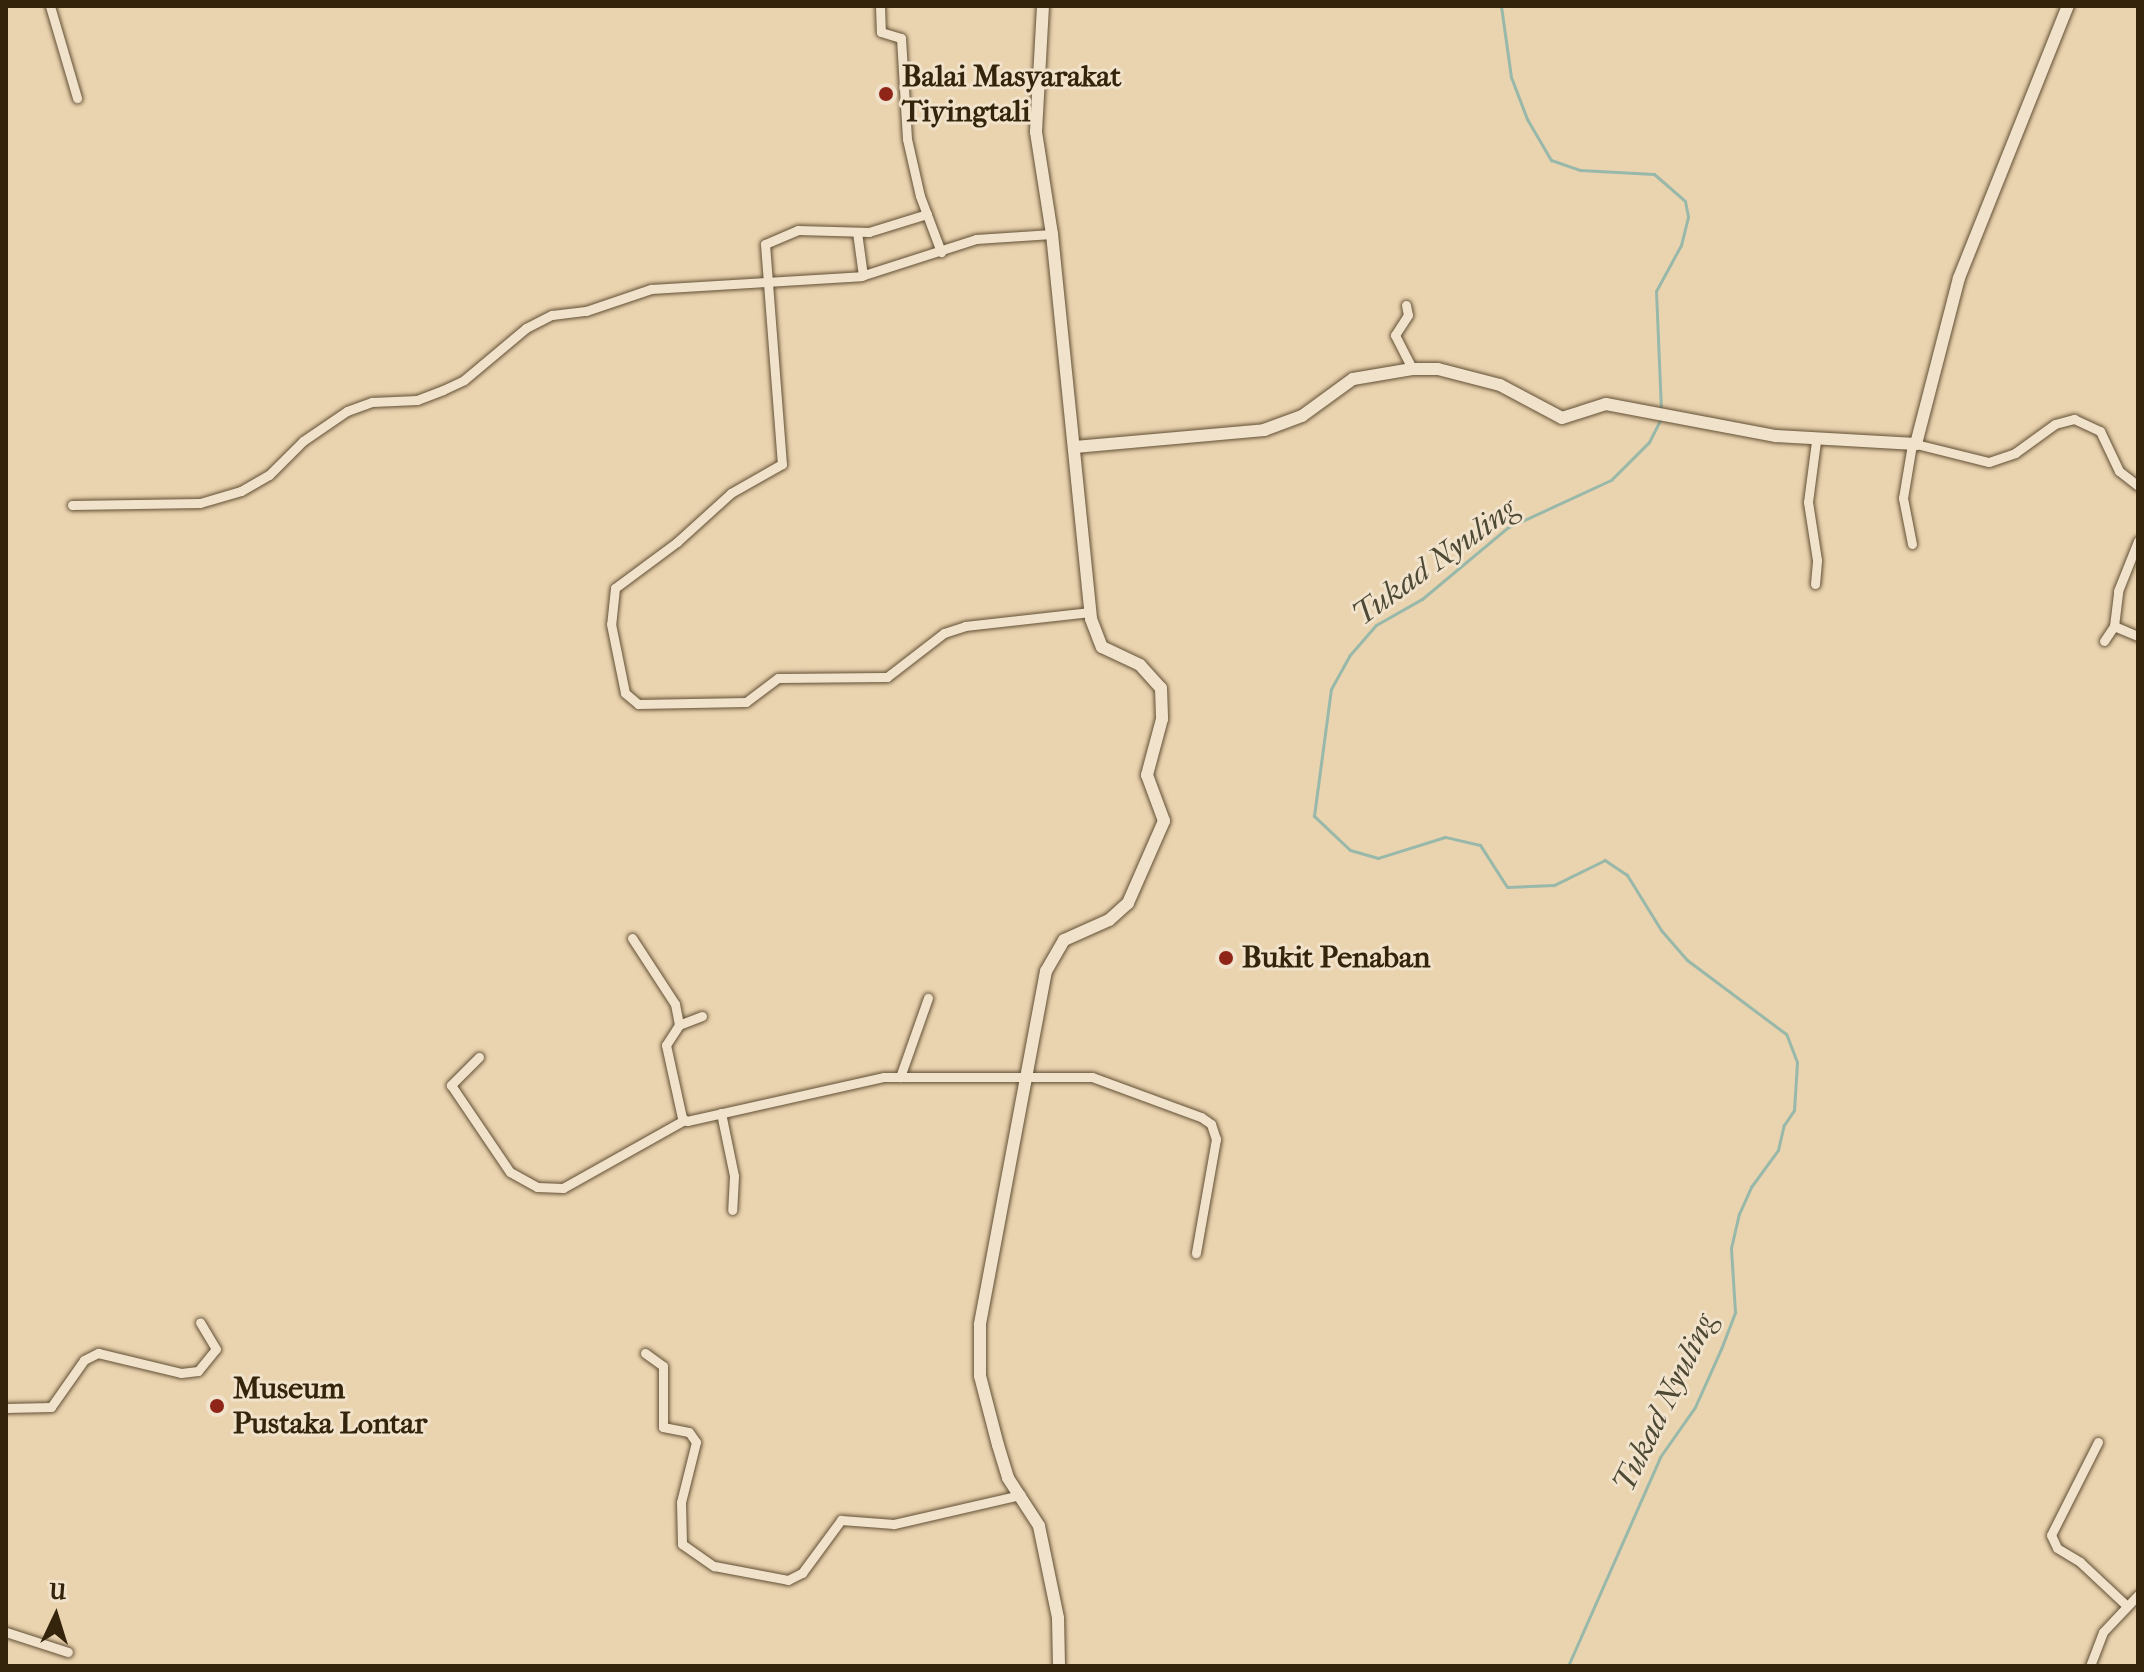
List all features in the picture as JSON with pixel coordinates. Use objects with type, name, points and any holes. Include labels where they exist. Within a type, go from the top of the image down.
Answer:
[{"type":"street","points":[[50,6],[77,98]]},
{"type":"street","points":[[880,6],[881,32],[901,38],[907,139],[927,214],[941,252]]},
{"type":"street","points":[[1043,6],[1036,132],[1052,234],[1090,612],[1102,647],[1151,672],[1161,688],[1162,719],[1147,775],[1164,821],[1128,903],[1057,950],[1037,1002],[978,1345],[998,1445],[1008,1478],[1039,1526],[1058,1618],[1059,1666]]},
{"type":"street","points":[[1912,544],[1903,498],[1914,444],[1959,278],[2068,6]]},
{"type":"street","points":[[927,214],[886,229],[857,232],[808,229],[768,241],[767,286],[782,464],[731,493],[677,542],[615,588],[611,624],[630,702],[736,703],[778,678],[887,677],[944,633],[965,626],[1090,612]]},
{"type":"street","points":[[857,232],[863,276]]},
{"type":"street","points":[[72,505],[200,503],[241,491],[269,475],[303,441],[347,411],[372,402],[417,400],[454,385],[539,320],[651,289],[767,286],[863,276],[976,239],[1052,234]]},
{"type":"street","points":[[1406,305],[1408,315],[1395,335],[1412,369]]},
{"type":"street","points":[[1075,447],[1264,430],[1302,416],[1353,379],[1412,369],[1438,369],[1500,385],[1562,418],[1606,404],[1674,419],[1816,441],[1914,444],[1989,462],[2015,453],[2055,424],[2074,419],[2100,431],[2119,471],[2138,486]]},
{"type":"street","points":[[1815,584],[1816,549],[1808,502],[1816,441]]},
{"type":"street","points":[[2104,641],[2114,626],[2118,591],[2138,541]]},
{"type":"street","points":[[2114,626],[2138,636]]},
{"type":"street","points":[[632,938],[675,1004],[679,1025]]},
{"type":"street","points":[[900,1077],[928,998]]},
{"type":"street","points":[[684,1120],[667,1060],[666,1045],[679,1025],[702,1016]]},
{"type":"street","points":[[479,1057],[451,1085],[510,1172],[537,1187],[563,1188],[684,1120],[860,1079],[1024,1077],[1110,1080],[1211,1124],[1216,1139],[1196,1253]]},
{"type":"street","points":[[721,1113],[734,1176],[732,1210]]},
{"type":"street","points":[[6,1408],[51,1407],[84,1360],[98,1353],[181,1373],[198,1371],[216,1349],[200,1322]]},
{"type":"street","points":[[645,1353],[663,1366],[663,1427],[689,1432],[696,1442],[681,1502],[682,1544],[714,1566],[788,1580],[802,1573],[841,1520],[894,1524],[1021,1495]]},
{"type":"street","points":[[2098,1442],[2051,1535],[2057,1548],[2080,1562],[2127,1606]]},
{"type":"street","points":[[2090,1666],[2098,1639],[2138,1595]]},
{"type":"street","points":[[6,1632],[68,1652]]},
{"type":"waterway","name":"Tukad Nyuling","points":[[1501,6],[1511,77],[1527,119],[1551,160],[1580,170],[1654,174],[1685,201],[1688,217],[1681,245],[1656,291],[1661,411]]},
{"type":"waterway","name":"Tukad Nyuling","points":[[1568,1666],[1660,1457],[1695,1407],[1721,1349],[1735,1312],[1731,1248],[1739,1214],[1751,1187],[1778,1150],[1784,1125],[1794,1110],[1797,1062],[1786,1034],[1687,960],[1661,930],[1627,875],[1605,860],[1554,885],[1507,887],[1480,845],[1445,837],[1378,858],[1350,850],[1314,816],[1331,689],[1349,656],[1376,625],[1422,599],[1507,528],[1611,480],[1649,442],[1661,418]]},
{"type":"place","name":"Balai Masyarakat Tiyingtali","points":[[886,94]]},
{"type":"place","name":"Bukit Penaban","points":[[1226,958]]},
{"type":"place","name":"Museum Pustaka Lontar","points":[[217,1406]]}]
